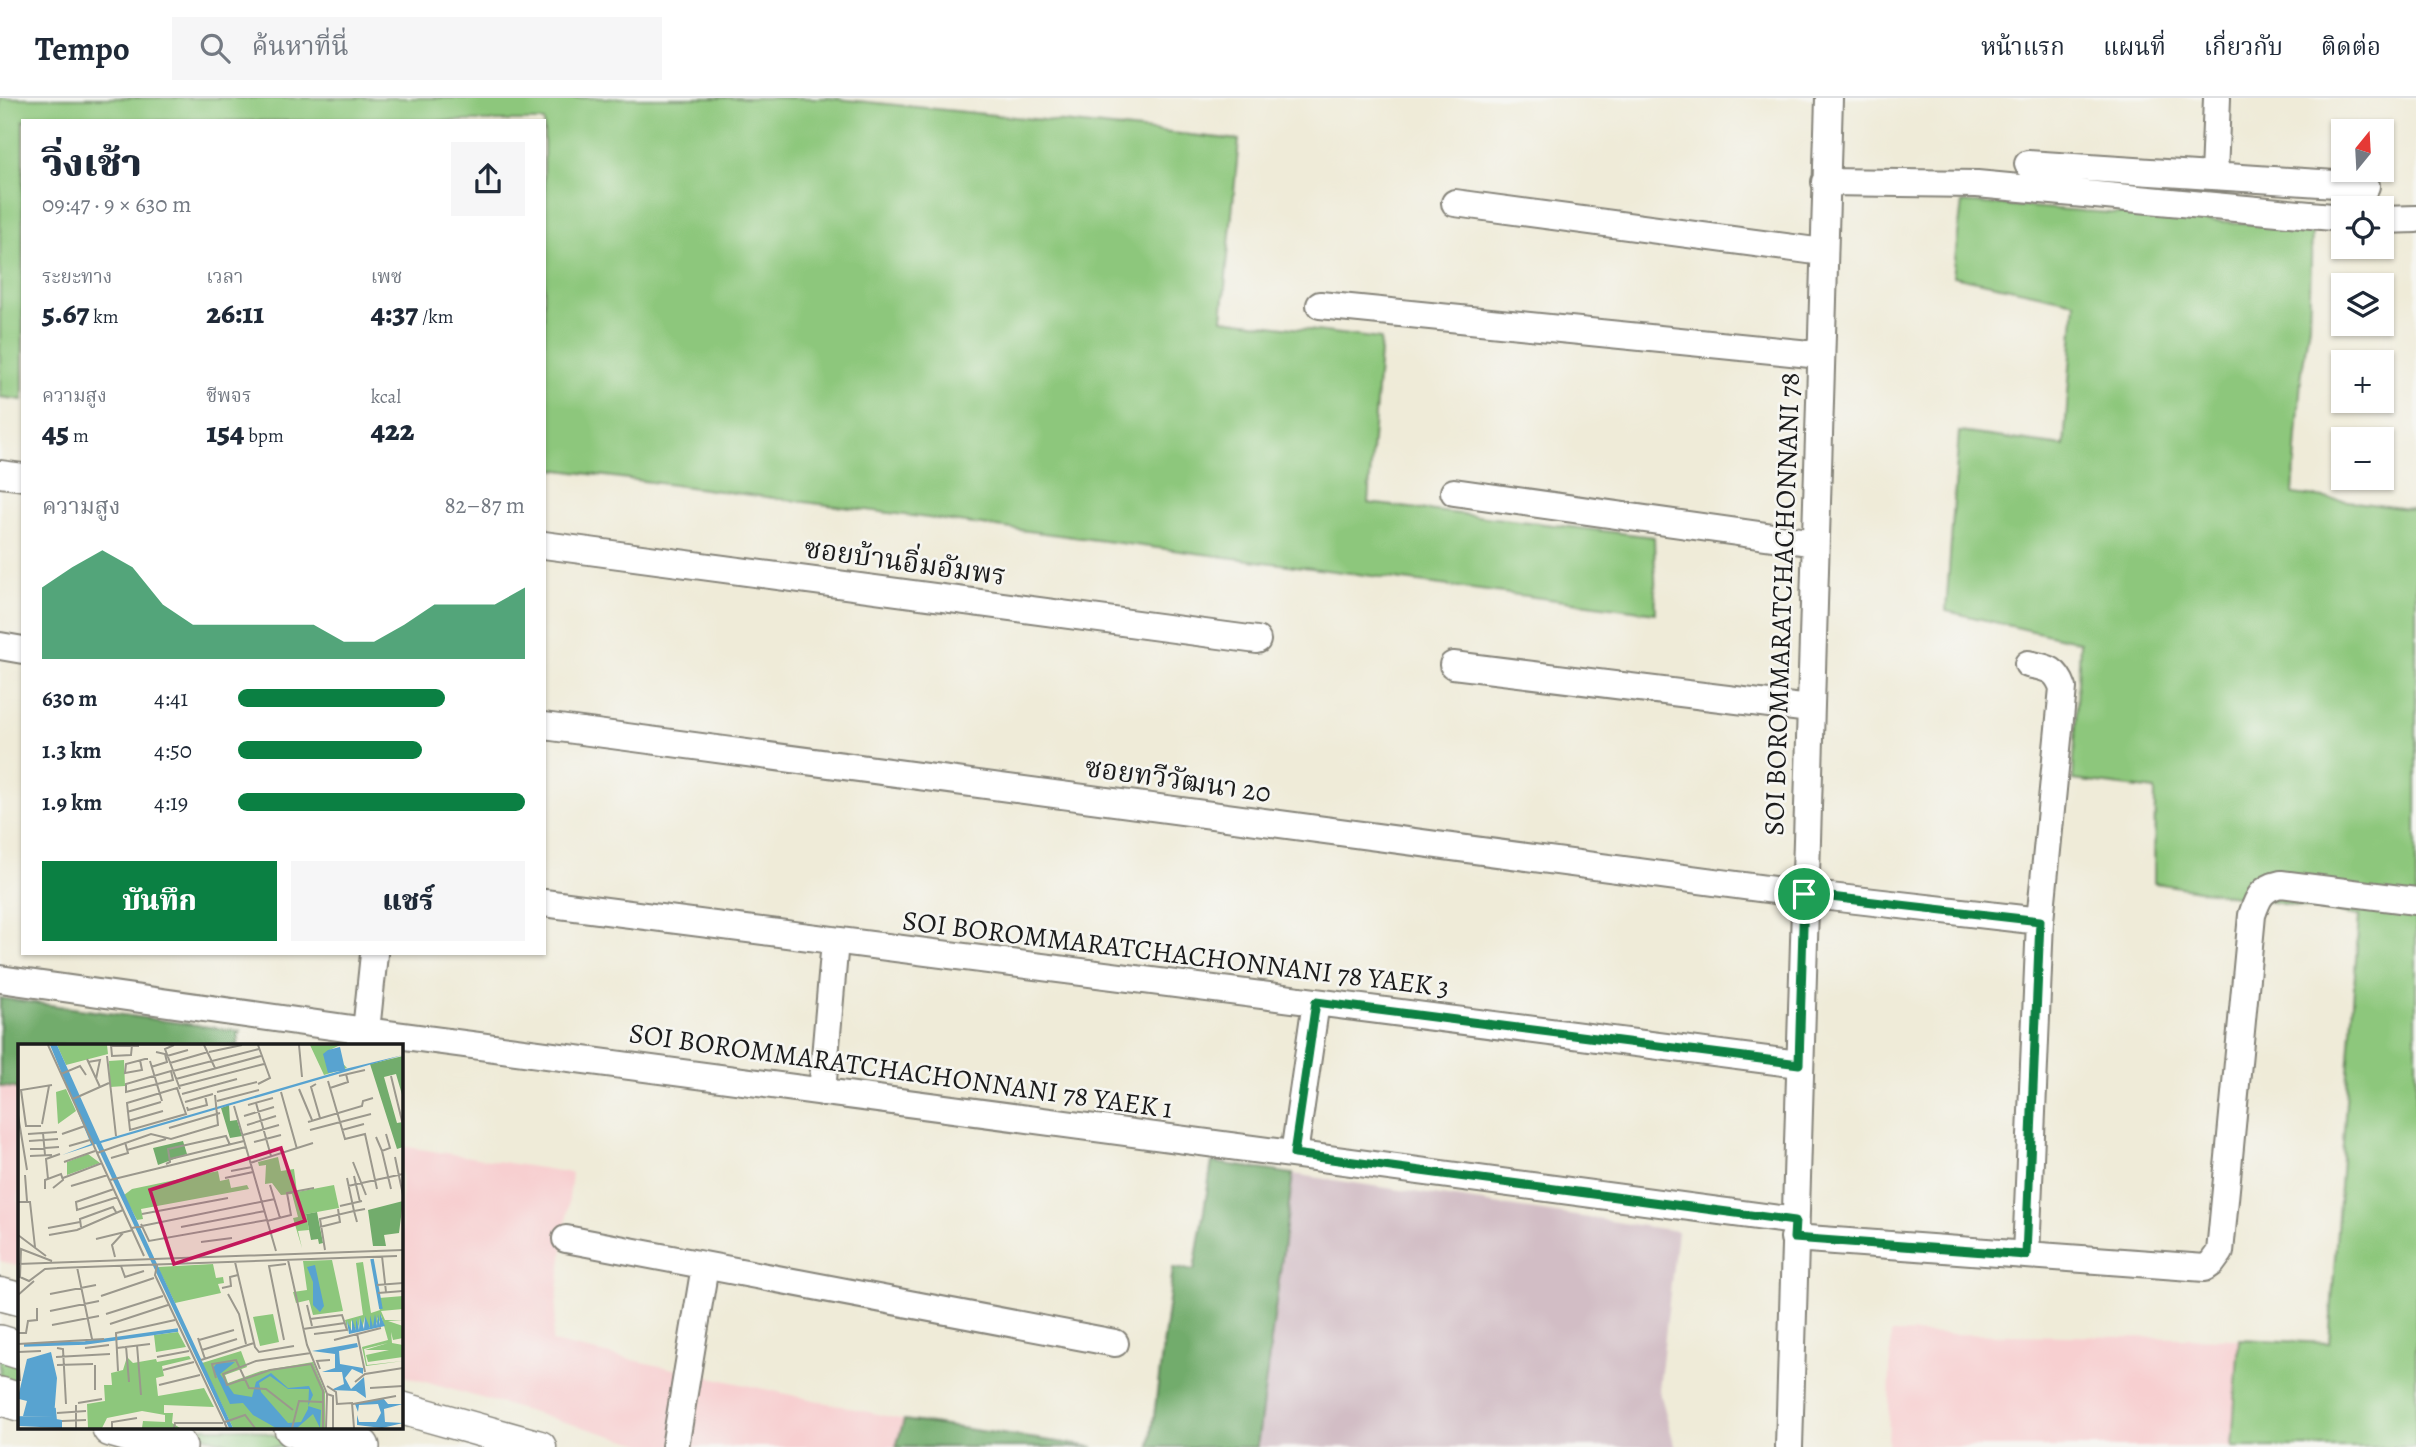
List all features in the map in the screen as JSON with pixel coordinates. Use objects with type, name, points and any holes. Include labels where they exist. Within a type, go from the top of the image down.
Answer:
[{"type":"highway","points":[[0,1344],[18,1350]]},
{"type":"highway","points":[[0,1396],[18,1402]]},
{"type":"highway","points":[[118,1430],[178,1447]]},
{"type":"highway","points":[[300,1430],[361,1447]]},
{"type":"main road","points":[[0,1294],[18,1299]]},
{"type":"main road","points":[[402,1408],[540,1447]]},
{"type":"street","name":"SOI BOROMMARATCHACHONNANI 78","points":[[1789,1447],[1829,98]]},
{"type":"street","points":[[2214,175],[2217,98]]},
{"type":"street","points":[[2028,164],[2366,186]]},
{"type":"street","points":[[1825,182],[1977,184],[2331,217]]},
{"type":"street","points":[[1455,203],[1823,251]]},
{"type":"street","points":[[2394,220],[2416,219]]},
{"type":"street","points":[[1320,305],[1820,355]]},
{"type":"street","points":[[0,474],[21,477]]},
{"type":"street","points":[[1454,492],[1815,543]]},
{"type":"street","name":"ซอยบ้านอิ่มอัมพร","points":[[546,545],[1257,640]]},
{"type":"street","points":[[0,646],[21,650]]},
{"type":"street","points":[[2026,1255],[2040,921],[2063,688],[2059,676],[2048,668],[2028,664]]},
{"type":"street","points":[[1453,665],[1810,709]]},
{"type":"street","name":"ซอยทวีวัฒนา 20","points":[[546,726],[1804,894],[2040,921]]},
{"type":"street","name":"SOI BOROMMARATCHACHONNANI 78 YAEK 1","points":[[0,979],[366,1031],[1294,1154],[1794,1229],[2026,1255],[2205,1268],[2220,1252],[2252,915],[2258,898],[2267,887],[2281,884],[2416,901]]},
{"type":"street","name":"SOI BOROMMARATCHACHONNANI 78 YAEK 3","points":[[546,903],[1799,1064]]},
{"type":"street","points":[[822,1091],[835,941]]},
{"type":"street","points":[[366,1031],[374,955]]},
{"type":"street","points":[[1294,1154],[1316,1002]]},
{"type":"street","points":[[566,1239],[1115,1343]]},
{"type":"street","points":[[675,1447],[705,1266]]},
{"type":"shaded area","points":[[0,1086],[18,1089],[18,1266],[0,1261]]},
{"type":"shaded area","points":[[402,1146],[572,1173],[552,1342],[904,1420],[896,1447],[652,1447],[402,1375]]},
{"type":"shaded area","points":[[1293,1174],[1677,1231],[1659,1389],[1675,1447],[1257,1447]]},
{"type":"shaded area","points":[[1891,1333],[2239,1339],[2232,1447],[1888,1447]]},
{"type":"green space","points":[[0,98],[828,98],[1239,140],[1222,319],[1381,339],[1368,503],[1654,537],[1656,613],[546,468],[546,119],[21,119],[21,400],[0,397]]},
{"type":"green space","points":[[1962,202],[2312,228],[2309,325],[2301,379],[2293,494],[2416,510],[2416,1447],[2232,1447],[2239,1339],[2329,1343],[2359,916],[2154,883],[2155,790],[2073,780],[2080,642],[1946,611],[1959,432],[2064,446],[2075,302],[1953,276]]},
{"type":"green space","points":[[0,998],[240,1031],[237,1044],[18,1044],[18,1089],[0,1086]]},
{"type":"green space","points":[[1212,1162],[1293,1174],[1257,1447],[1150,1447],[1173,1268],[1194,1270]]},
{"type":"green space","points":[[0,1357],[18,1362],[18,1383],[0,1378]]},
{"type":"green space","points":[[904,1420],[1094,1447],[896,1447]]},
{"type":"green space","points":[[182,1430],[256,1430],[317,1447],[242,1447]]},
{"type":"route","points":[[1804,894],[2040,921],[2026,1255],[1794,1238],[1795,1221],[1294,1154],[1316,1002],[1799,1064],[1804,894]]}]
